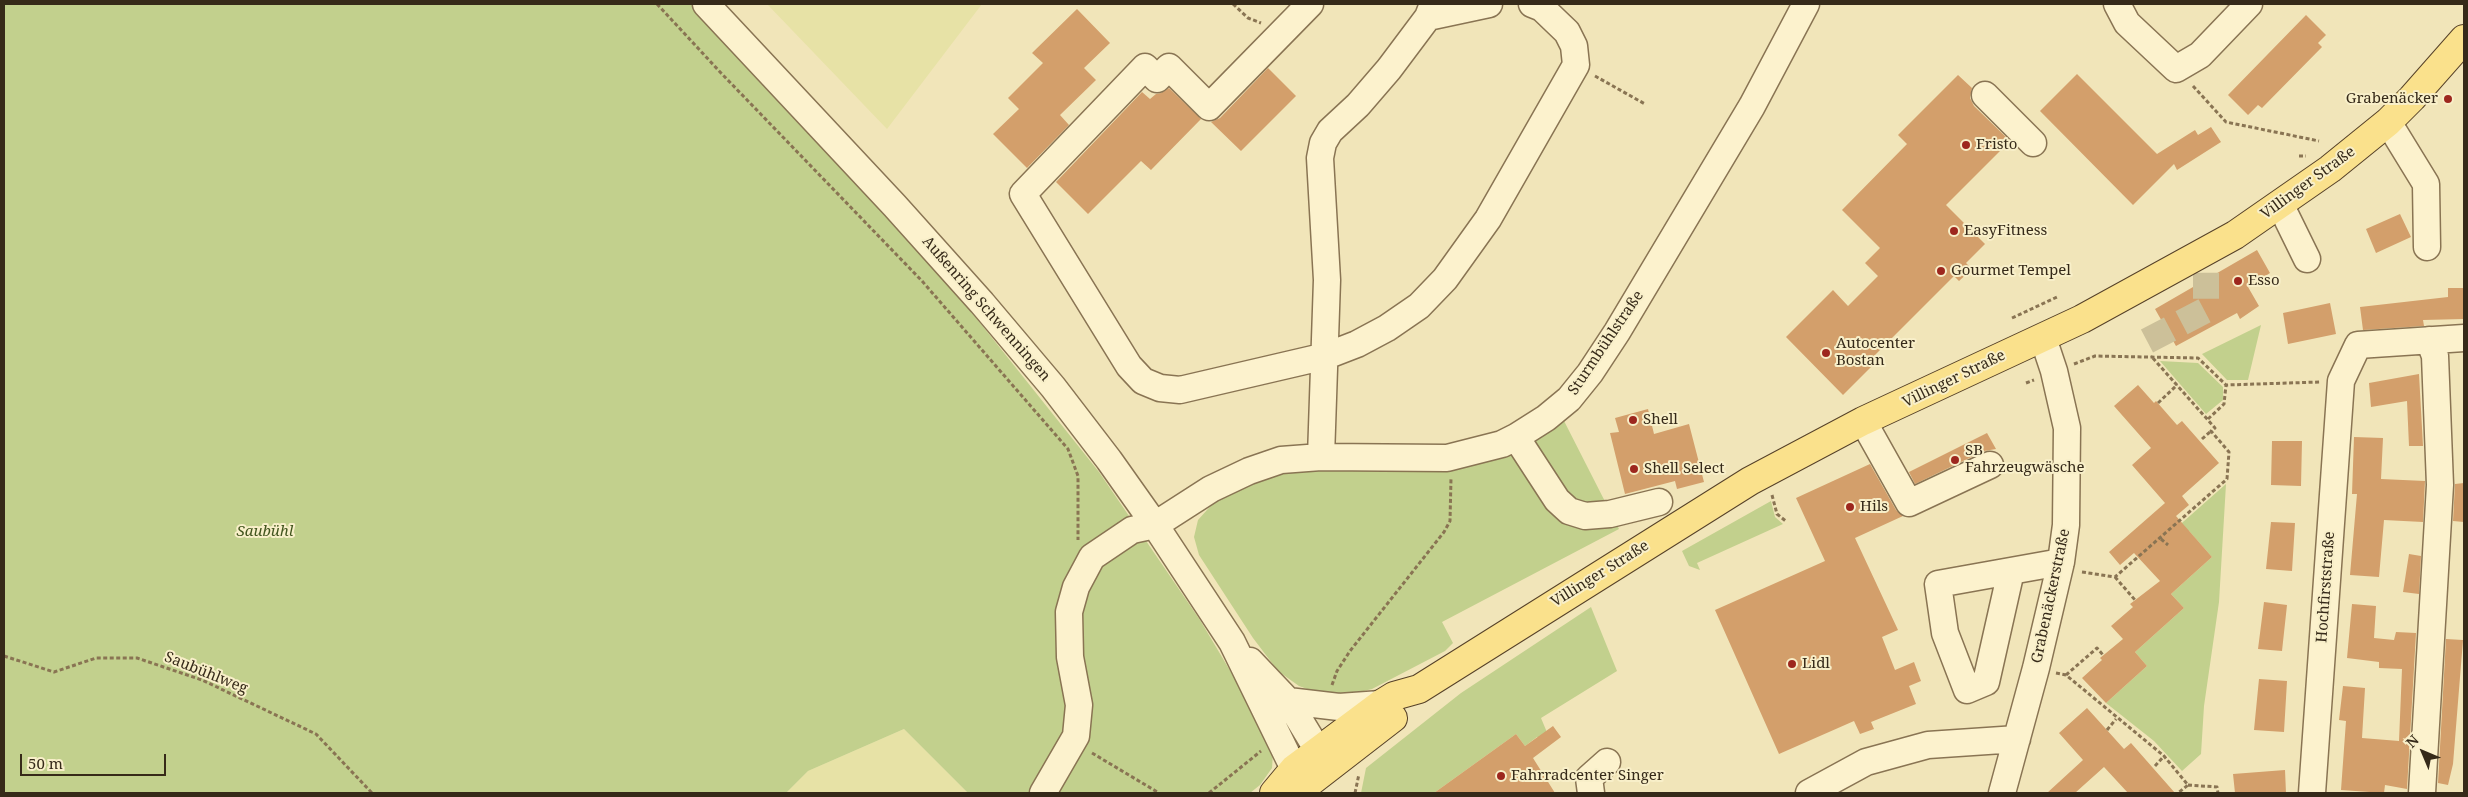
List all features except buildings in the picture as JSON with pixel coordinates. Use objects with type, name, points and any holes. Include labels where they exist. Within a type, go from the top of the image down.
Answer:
[{"type":"main road","name":"Villinger Straße","points":[[1274,793],[1295,783],[1381,704],[1394,696],[1419,689],[1670,530],[1766,472],[1863,421],[1979,366],[2122,303],[2201,263],[2235,235],[2330,170],[2388,122],[2412,98],[2464,38]]},
{"type":"main road","name":"Villinger Straße","points":[[1323,759],[1404,709],[1419,689]]},
{"type":"street","name":"Außenring Schwenningen","points":[[706,4],[895,206],[982,303],[1053,387],[1155,525],[1232,642],[1295,783]]},
{"type":"street","points":[[1310,4],[1209,107],[1169,67],[1157,79],[1145,67],[1023,194],[1107,332],[1129,366],[1143,381],[1160,388],[1180,390],[1326,356],[1357,344],[1386,328],[1419,306],[1445,280],[1488,219],[1576,65],[1574,46],[1566,32],[1557,20],[1542,8],[1532,4]]},
{"type":"street","points":[[1321,457],[1326,356],[1327,280],[1320,158],[1323,143],[1330,131],[1358,105],[1390,69],[1431,10],[1489,4]]},
{"type":"street","name":"Sturmbühlstraße","points":[[1092,558],[1132,530],[1155,525],[1211,489],[1249,471],[1281,460],[1321,457],[1447,458],[1502,444],[1516,437],[1569,399],[1590,373],[1752,106],[1806,4]]},
{"type":"street","points":[[2117,4],[2127,23],[2176,68],[2200,55],[2249,4]]},
{"type":"street","points":[[1985,95],[2033,143]]},
{"type":"street","points":[[2388,122],[2426,184],[2427,247]]},
{"type":"street","points":[[2280,204],[2307,259]]},
{"type":"street","name":"Grabenäckerstraße","points":[[2002,793],[2036,668],[2060,565],[2066,525],[2067,428],[2054,371],[2042,338]]},
{"type":"street","points":[[2341,381],[2358,345],[2464,338]]},
{"type":"street","points":[[2422,793],[2440,485],[2435,356],[2429,340]]},
{"type":"street","name":"Hochfirststraße","points":[[2312,793],[2341,381]]},
{"type":"street","points":[[1863,421],[1909,503],[1990,465]]},
{"type":"street","points":[[1516,437],[1552,493],[1569,511],[1585,516],[1610,514],[1660,495],[1660,514],[1670,530]]},
{"type":"street","points":[[1043,793],[1076,736],[1078,705],[1070,657],[1069,612],[1076,587],[1092,558]]},
{"type":"street","points":[[2011,572],[2060,565]]},
{"type":"street","name":"Außenring Schwenningen","points":[[1232,642],[1288,701],[1323,759]]},
{"type":"street","points":[[1288,701],[1339,707],[1381,704]]},
{"type":"street","points":[[1809,793],[1866,762],[1928,745],[2017,739]]},
{"type":"street","points":[[1591,793],[1589,778],[1607,762]]},
{"type":"path","points":[[657,4],[720,74],[922,282],[1068,449],[1078,476],[1078,540],[1092,558]]},
{"type":"path","points":[[1233,4],[1248,18],[1258,23],[1269,25],[1291,23]]},
{"type":"path","points":[[1576,65],[1645,104]]},
{"type":"path","points":[[2176,68],[2226,122],[2319,141]]},
{"type":"path","points":[[2012,318],[2057,297]]},
{"type":"path","points":[[2096,356],[2198,358],[2226,385],[2341,381]]},
{"type":"path","points":[[2151,356],[2215,428],[2202,439]]},
{"type":"path","points":[[2208,419],[2224,404],[2226,385]]},
{"type":"path","points":[[2158,403],[2177,386]]},
{"type":"path","points":[[2114,577],[2161,539],[2227,479],[2229,452],[2211,431]]},
{"type":"path","points":[[1331,691],[1337,671],[1350,651],[1444,532],[1450,521],[1452,491],[1447,458]]},
{"type":"path","points":[[1772,494],[1777,514],[1787,522]]},
{"type":"path","points":[[2161,539],[2168,546]]},
{"type":"path","points":[[2060,565],[2114,577],[2135,600]]},
{"type":"path","points":[[2066,675],[2097,648],[2103,655]]},
{"type":"path","name":"Saubühlweg","points":[[4,656],[54,672],[96,658],[137,658],[202,680],[316,734],[372,793]]},
{"type":"path","points":[[2036,668],[2066,675],[2117,719],[2142,736],[2164,756],[2188,785]]},
{"type":"path","points":[[2106,730],[2117,719]]},
{"type":"path","points":[[1076,736],[1090,752],[1159,793]]},
{"type":"path","points":[[1209,793],[1263,749]]},
{"type":"path","points":[[2155,766],[2164,756]]},
{"type":"path","points":[[1355,793],[1359,771]]},
{"type":"path","points":[[2178,793],[2188,785],[2217,787],[2218,793]]},
{"type":"shaded area","points":[[767,4],[982,4],[887,129]]},
{"type":"shaded area","points":[[904,729],[968,793],[786,793],[808,771]]},
{"type":"green space","name":"Saubühl","points":[[4,4],[694,4],[918,245],[1099,472],[1200,620],[1270,738],[1273,753],[1272,768],[1260,785],[1250,793],[968,793],[904,729],[808,771],[786,793],[4,793]]},
{"type":"green space","points":[[2261,325],[2248,380],[2227,380],[2202,354]]},
{"type":"green space","points":[[2160,361],[2198,363],[2223,387],[2223,400],[2206,414]]},
{"type":"green space","points":[[1561,415],[1619,529],[1442,622],[1453,643],[1445,651],[1372,689],[1347,695],[1321,694],[1299,686],[1278,671],[1253,638],[1199,555],[1194,537],[1198,520],[1215,501],[1254,479],[1286,470],[1457,467],[1488,461]]},
{"type":"green space","points":[[2226,484],[2219,602],[2204,706],[2201,754],[2182,771],[2154,741],[2106,703],[2147,666],[2135,652],[2184,608],[2171,594],[2212,557],[2189,531],[2166,537]]},
{"type":"green space","points":[[1771,501],[1775,517],[1783,524],[1697,563],[1700,570],[1689,566],[1682,551]]},
{"type":"green space","points":[[1591,607],[1617,671],[1541,718],[1551,742],[1537,737],[1525,746],[1516,734],[1434,793],[1361,793],[1366,768],[1461,693]]},
{"type":"tunnel","points":[[2147,341],[2206,310],[2206,272]]},
{"type":"place","name":"Grabenäcker","points":[[2448,99]]},
{"type":"place","name":"Fristo","points":[[1966,145]]},
{"type":"place","name":"EasyFitness","points":[[1954,231]]},
{"type":"place","name":"Gourmet Tempel","points":[[1941,271]]},
{"type":"place","name":"Esso","points":[[2238,281]]},
{"type":"place","name":"Autocenter Bostan","points":[[1826,353]]},
{"type":"place","name":"Shell","points":[[1633,420]]},
{"type":"place","name":"SB Fahrzeugwäsche","points":[[1955,460]]},
{"type":"place","name":"Shell Select","points":[[1634,469]]},
{"type":"place","name":"Hils","points":[[1850,507]]},
{"type":"place","name":"Lidl","points":[[1792,664]]},
{"type":"place","name":"Fahrradcenter Singer","points":[[1501,776]]}]
